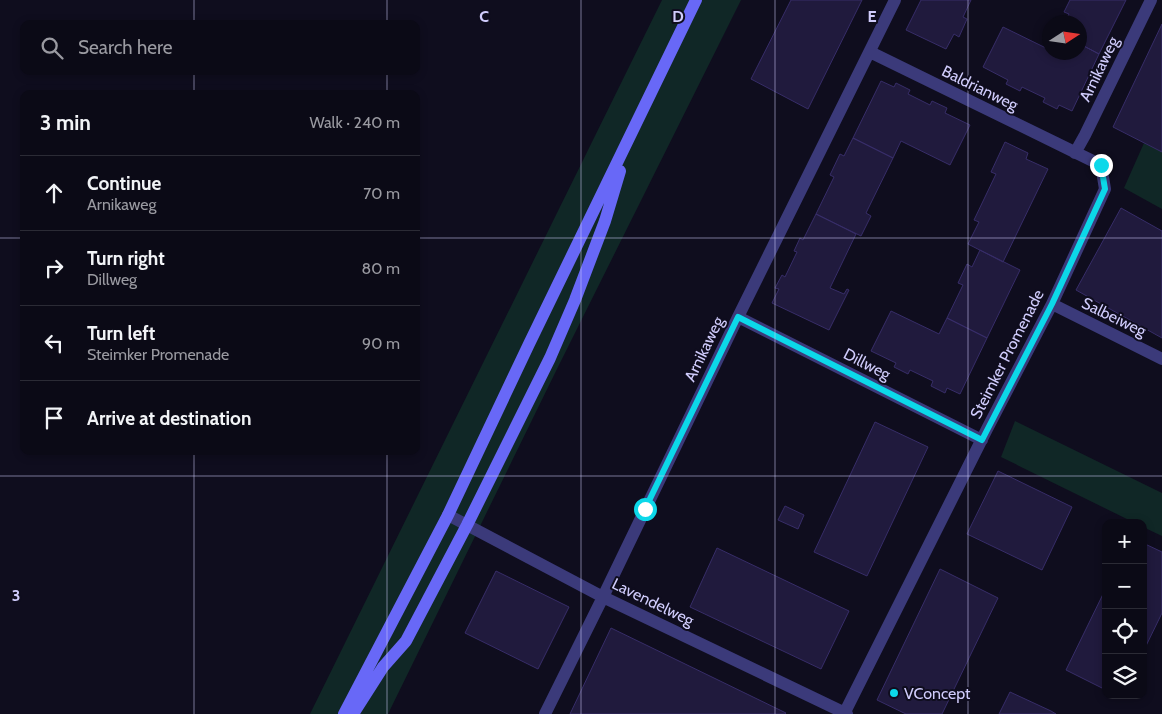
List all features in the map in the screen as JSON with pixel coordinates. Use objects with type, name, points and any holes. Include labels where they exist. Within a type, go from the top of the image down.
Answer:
[{"type":"street","points":[[344,714],[448,515],[696,0]]},
{"type":"street","name":"Arnikaweg","points":[[545,714],[895,0]]},
{"type":"street","name":"Arnikaweg","points":[[1075,152],[1151,0]]},
{"type":"street","name":"Baldrianweg","points":[[870,52],[1075,152]]},
{"type":"street","points":[[353,714],[383,667],[406,641],[467,525],[550,358],[575,300],[605,221],[623,161],[641,113]]},
{"type":"street","name":"Steimker Promenade","points":[[845,714],[1052,304],[1105,189],[1101,165],[1075,152]]},
{"type":"street","name":"Salbeiweg","points":[[1052,304],[1162,359]]},
{"type":"street","name":"Dillweg","points":[[738,317],[982,440]]},
{"type":"street","name":"Lavendelweg","points":[[448,515],[603,597],[845,714]]},
{"type":"green space","points":[[662,0],[741,0],[388,714],[310,714]]},
{"type":"green space","points":[[1144,143],[1162,152],[1162,209],[1124,188]]},
{"type":"green space","points":[[1015,421],[1162,493],[1162,536],[1147,529],[1147,519],[1127,519],[1001,457]]},
{"type":"building","points":[[791,0],[862,0],[808,109],[751,79]]},
{"type":"building","points":[[921,0],[971,0],[963,17],[967,19],[959,37],[954,34],[946,49],[906,30]]},
{"type":"building","points":[[1070,0],[1126,0],[1099,54],[1087,48],[1087,15],[1068,15],[1064,12]]},
{"type":"building","points":[[1162,24],[1162,152],[1113,127]]},
{"type":"building","points":[[1003,27],[1042,46],[1042,60],[1087,60],[1087,48],[1099,54],[1072,111],[1059,105],[1057,109],[1043,102],[1045,98],[1022,87],[1020,91],[1006,84],[1008,80],[983,67]]},
{"type":"building","points":[[881,81],[894,87],[896,83],[910,90],[908,94],[930,105],[932,101],[947,108],[945,113],[970,125],[950,165],[901,141],[893,158],[853,138]]},
{"type":"building","points":[[853,138],[893,158],[866,213],[871,216],[861,236],[816,214],[834,177],[830,175],[840,154],[844,156]]},
{"type":"building","points":[[1005,142],[1028,153],[1026,159],[1048,169],[1003,262],[968,244],[979,222],[974,220],[996,174],[991,172]]},
{"type":"building","points":[[1121,208],[1162,231],[1162,338],[1076,290]]},
{"type":"building","points":[[816,214],[856,234],[830,288],[844,294],[847,289],[849,290],[829,330],[772,303],[779,289],[775,288],[782,275],[785,277],[797,252],[794,251],[800,238],[803,240]]},
{"type":"building","points":[[980,250],[1020,270],[987,338],[947,318],[963,285],[958,283],[967,264],[972,267]]},
{"type":"building","points":[[891,311],[939,334],[947,318],[987,338],[960,394],[947,388],[945,393],[931,386],[933,381],[910,370],[908,374],[894,367],[896,363],[871,351]]},
{"type":"building","points":[[875,422],[928,447],[867,576],[814,552]]},
{"type":"building","points":[[998,471],[1072,507],[1042,570],[967,534]]},
{"type":"building","points":[[785,506],[804,515],[798,529],[778,520]]},
{"type":"building","points":[[1147,545],[1162,552],[1162,613],[1147,644]]},
{"type":"building","points":[[717,548],[849,611],[821,669],[690,607]]},
{"type":"building","points":[[940,569],[998,598],[942,714],[906,714],[877,700]]},
{"type":"building","points":[[496,571],[569,607],[538,669],[465,633]]},
{"type":"building","points":[[1102,596],[1102,688],[1066,670]]},
{"type":"building","points":[[611,628],[786,713],[570,714]]},
{"type":"building","points":[[1010,692],[1051,711],[1056,714],[999,714]]},
{"type":"place","name":"VConcept","points":[[894,693]]},
{"type":"route","points":[[645,509],[738,317],[982,440],[1052,304],[1105,189],[1101,165]]}]
